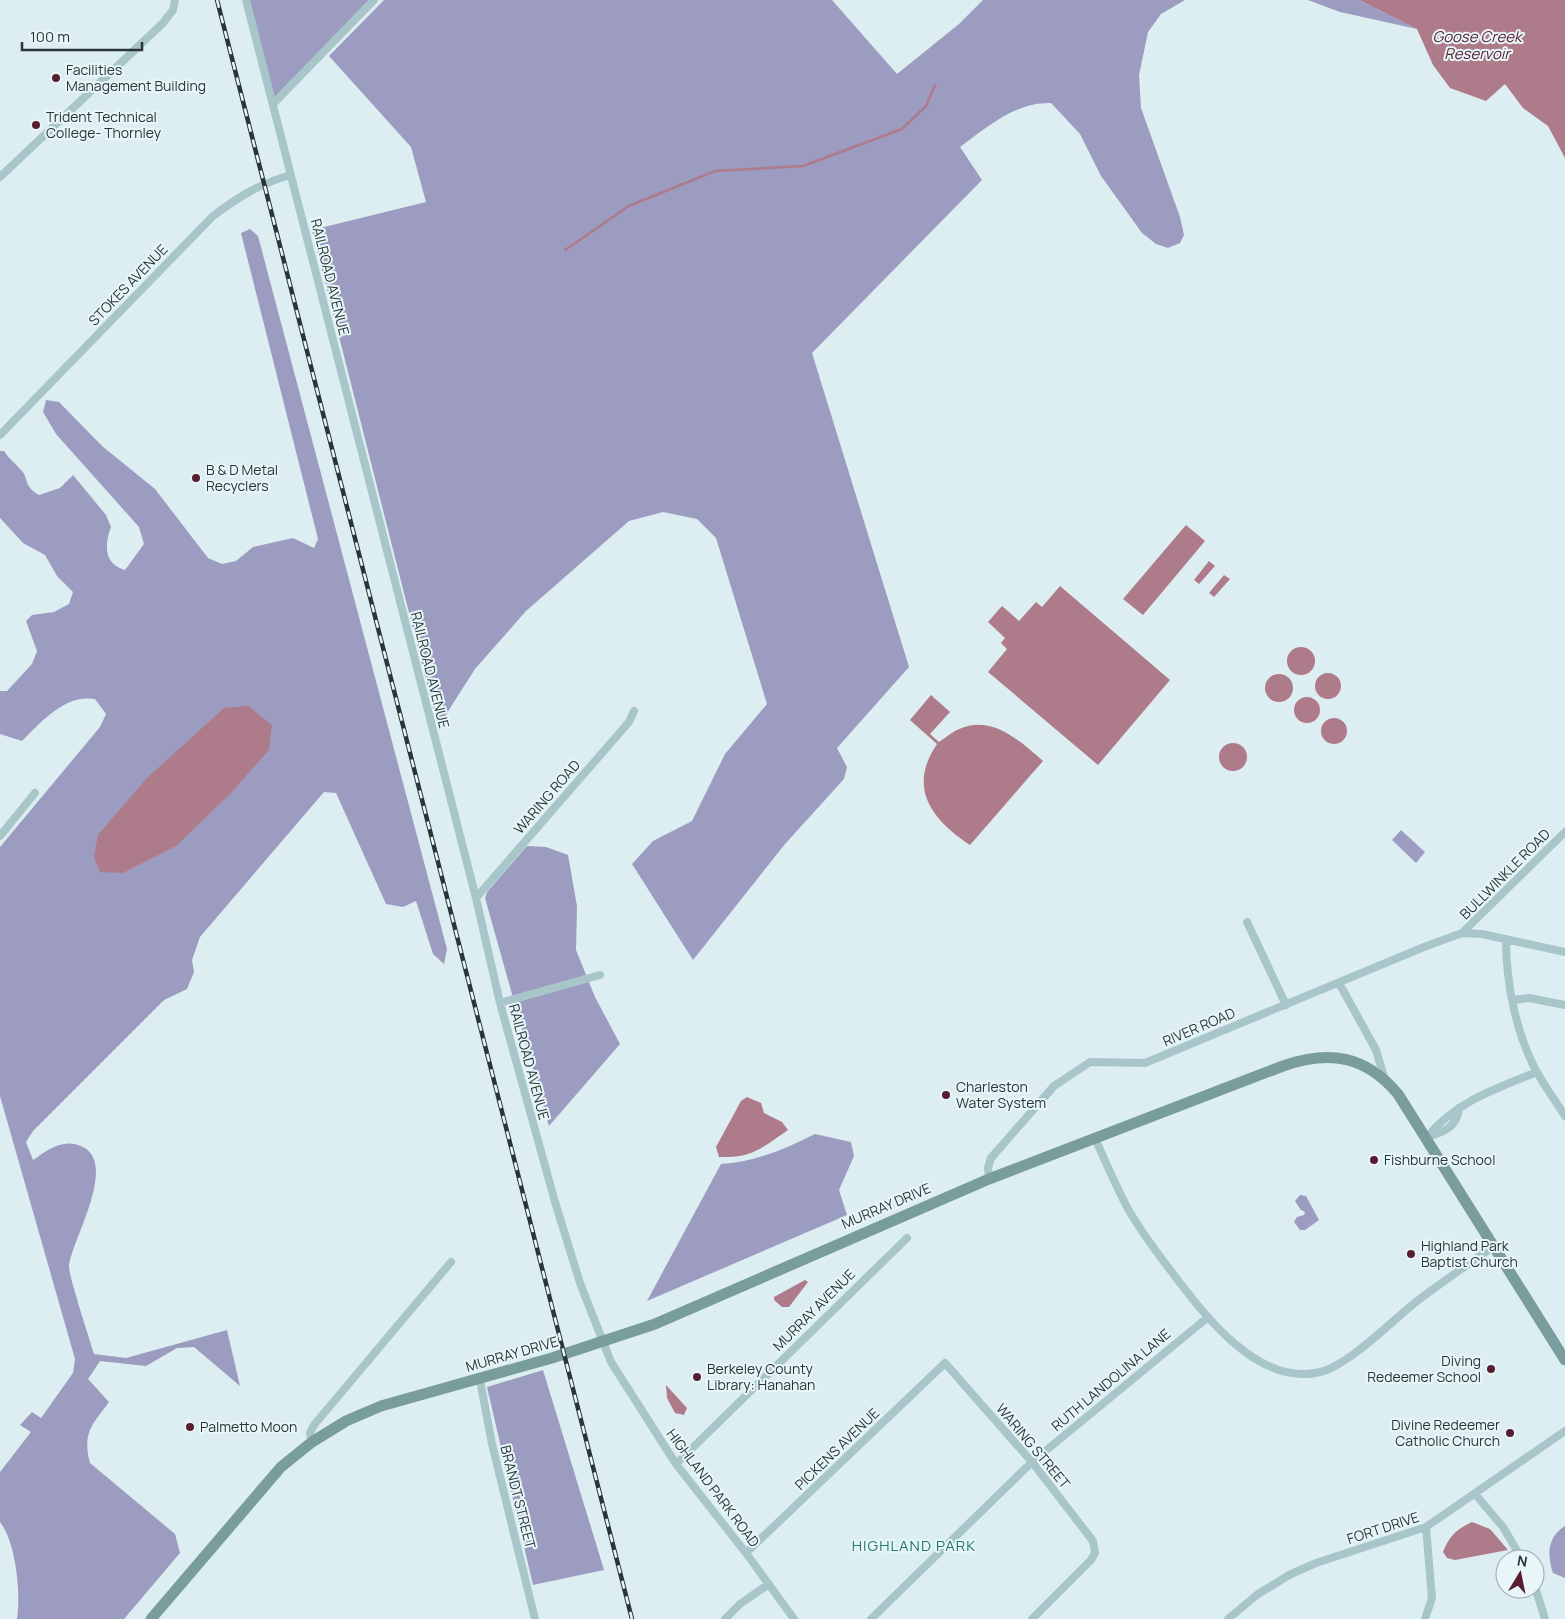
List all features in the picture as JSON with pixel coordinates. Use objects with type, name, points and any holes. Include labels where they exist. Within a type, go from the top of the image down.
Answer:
[{"type":"street","points":[[0,177],[163,23],[173,10],[175,0]]},
{"type":"street","name":"RAILROAD AVENUE","points":[[246,0],[476,898],[500,1003],[555,1202],[580,1283],[603,1341]]},
{"type":"street","points":[[273,104],[374,0]]},
{"type":"street","name":"STOKES AVENUE","points":[[0,435],[213,216],[234,200],[264,182],[290,175]]},
{"type":"street","name":"WARING ROAD","points":[[476,898],[629,722],[634,711]]},
{"type":"street","points":[[0,836],[35,793]]},
{"type":"street","name":"BULLWINKLE ROAD","points":[[1462,933],[1565,832]]},
{"type":"street","points":[[1247,922],[1286,1005]]},
{"type":"street","points":[[1462,933],[1482,934],[1565,952]]},
{"type":"street","name":"RIVER ROAD","points":[[989,1179],[991,1158],[1054,1086],[1090,1062],[1145,1063],[1462,933]]},
{"type":"street","points":[[1506,939],[1508,974],[1522,1037],[1537,1072],[1565,1116]]},
{"type":"street","points":[[500,1003],[600,975]]},
{"type":"street","points":[[1339,983],[1376,1050],[1385,1080]]},
{"type":"street","points":[[1513,1000],[1528,998],[1565,1005]]},
{"type":"street","name":"MURRAY DRIVE","points":[[151,1619],[281,1467],[312,1442],[339,1425],[381,1406],[480,1380],[654,1324],[989,1179],[1306,1059],[1343,1058],[1371,1069],[1398,1094],[1427,1137],[1565,1360]]},
{"type":"street","points":[[1427,1137],[1442,1120],[1459,1108],[1485,1094],[1537,1072]]},
{"type":"street","points":[[1095,1138],[1128,1208],[1158,1254],[1206,1318],[1239,1347],[1268,1366],[1296,1375],[1321,1372],[1347,1358],[1418,1301],[1494,1246]]},
{"type":"street","name":"MURRAY AVENUE","points":[[676,1464],[907,1238]]},
{"type":"street","points":[[312,1442],[310,1433],[314,1424],[451,1262]]},
{"type":"street","name":"RUTH LANDOLINA LANE","points":[[871,1619],[1032,1462],[1206,1318]]},
{"type":"street","name":"HIGHLAND PARK ROAD","points":[[603,1341],[612,1362],[631,1395],[676,1464],[746,1553],[794,1619]]},
{"type":"street","name":"WARING STREET","points":[[945,1363],[1032,1462],[1093,1541],[1096,1550],[1091,1560],[1032,1619]]},
{"type":"street","name":"PICKENS AVENUE","points":[[746,1553],[945,1363]]},
{"type":"street","name":"BRANDT STREET","points":[[480,1380],[492,1444],[535,1619]]},
{"type":"street","name":"FORT DRIVE","points":[[1228,1619],[1258,1594],[1291,1574],[1316,1563],[1426,1528],[1565,1431]]},
{"type":"street","points":[[1475,1494],[1503,1526],[1516,1549]]},
{"type":"street","points":[[1425,1619],[1432,1598],[1426,1528]]},
{"type":"street","points":[[725,1619],[740,1604],[769,1584]]},
{"type":"street","points":[[1539,1599],[1545,1619]]},
{"type":"shaded area","points":[[246,0],[374,0],[273,104]]},
{"type":"shaded area","points":[[384,0],[832,0],[897,74],[959,24],[983,0],[1185,0],[1161,14],[1148,32],[1139,75],[1141,108],[1180,217],[1184,235],[1180,243],[1168,248],[1156,244],[1142,233],[1101,176],[1080,134],[1051,103],[1026,107],[1002,117],[960,147],[982,180],[812,353],[909,667],[837,748],[847,767],[844,779],[785,844],[693,960],[632,864],[653,841],[692,821],[725,754],[767,704],[716,538],[697,519],[663,512],[629,521],[526,611],[475,669],[438,727],[312,230],[426,202],[411,147],[329,56]]},
{"type":"shaded area","points":[[1308,0],[1359,0],[1417,29],[1340,12]]},
{"type":"shaded area","points":[[250,229],[258,236],[447,949],[444,964],[433,954],[416,901],[403,907],[386,904],[336,793],[324,792],[200,937],[192,960],[194,972],[187,989],[164,1000],[33,1131],[26,1142],[33,1160],[56,1146],[68,1143],[81,1146],[92,1155],[96,1168],[91,1201],[69,1265],[75,1294],[94,1354],[126,1358],[227,1330],[240,1386],[194,1347],[177,1348],[146,1366],[100,1361],[88,1379],[109,1402],[90,1430],[87,1444],[90,1463],[175,1534],[180,1553],[124,1619],[17,1619],[18,1583],[16,1569],[10,1542],[0,1522],[0,1472],[31,1432],[20,1425],[32,1412],[41,1418],[73,1373],[75,1359],[0,1096],[0,847],[100,727],[106,714],[95,699],[84,699],[64,705],[55,711],[22,741],[0,734],[0,691],[7,691],[32,664],[37,651],[26,621],[32,615],[54,612],[69,604],[73,592],[57,576],[45,555],[23,543],[0,518],[0,451],[4,451],[23,472],[30,488],[39,495],[60,488],[73,475],[106,515],[111,527],[107,540],[109,559],[125,570],[144,544],[139,527],[56,434],[43,412],[46,400],[59,402],[102,446],[155,489],[208,558],[222,564],[236,561],[253,547],[293,538],[314,548],[318,539],[241,233]]},
{"type":"shaded area","points":[[1401,830],[1425,852],[1416,863],[1392,840]]},
{"type":"shaded area","points":[[527,846],[546,847],[568,855],[577,906],[576,950],[595,997],[620,1044],[549,1126],[485,898],[487,892]]},
{"type":"shaded area","points":[[815,1134],[851,1142],[854,1156],[839,1190],[847,1215],[647,1301],[721,1164],[746,1161],[770,1154]]},
{"type":"shaded area","points":[[1300,1195],[1306,1196],[1319,1220],[1305,1230],[1300,1230],[1294,1222],[1297,1217],[1304,1215],[1305,1212],[1301,1210],[1295,1201]]},
{"type":"shaded area","points":[[543,1370],[604,1570],[533,1585],[487,1387]]},
{"type":"shaded area","points":[[1565,1526],[1565,1578],[1553,1573],[1549,1553],[1555,1535]]},
{"type":"water","name":"Goose Creek Reservoir","points":[[1359,0],[1565,0],[1565,158],[1548,126],[1523,108],[1505,84],[1486,101],[1450,88],[1433,65],[1417,29]]},
{"type":"water","points":[[1186,525],[1205,541],[1143,615],[1123,599]]},
{"type":"water","points":[[1209,561],[1215,566],[1199,584],[1194,580]]},
{"type":"water","points":[[1224,575],[1230,579],[1214,597],[1209,593]]},
{"type":"water","points":[[1060,586],[1170,680],[1098,765],[988,672],[1007,649],[1001,643],[1005,638],[988,622],[1002,606],[1019,621],[1036,602],[1042,607]]},
{"type":"water","points":[[1301,647],[1311,651],[1315,661],[1311,671],[1301,675],[1291,671],[1287,661],[1291,651]]},
{"type":"water","points":[[1328,673],[1337,677],[1341,686],[1337,695],[1328,699],[1319,695],[1315,686],[1319,677]]},
{"type":"water","points":[[1279,674],[1289,678],[1293,688],[1289,698],[1279,702],[1269,698],[1265,688],[1269,678]]},
{"type":"water","points":[[931,695],[950,712],[930,734],[939,742],[951,733],[971,725],[994,727],[1015,738],[1043,761],[970,845],[956,835],[935,814],[928,802],[924,789],[924,775],[928,760],[937,744],[910,720]]},
{"type":"water","points":[[1307,697],[1316,701],[1320,710],[1316,719],[1307,723],[1298,719],[1294,710],[1298,701]]},
{"type":"water","points":[[248,706],[272,725],[269,750],[231,793],[176,846],[123,873],[100,872],[94,857],[98,835],[146,779],[224,708]]},
{"type":"water","points":[[1334,718],[1343,722],[1347,731],[1343,740],[1334,744],[1325,740],[1321,731],[1325,722]]},
{"type":"water","points":[[1233,743],[1243,747],[1247,757],[1243,767],[1233,771],[1223,767],[1219,757],[1223,747]]},
{"type":"water","points":[[747,1097],[761,1103],[764,1113],[782,1122],[788,1130],[756,1151],[740,1156],[719,1157],[716,1147],[741,1101]]},
{"type":"water","points":[[805,1280],[808,1282],[789,1307],[782,1307],[774,1300],[774,1297]]},
{"type":"water","points":[[666,1385],[687,1408],[684,1415],[675,1413],[667,1398]]},
{"type":"water","points":[[1472,1522],[1490,1529],[1507,1549],[1495,1549],[1495,1552],[1455,1560],[1447,1558],[1443,1552],[1451,1537],[1462,1527]]},
{"type":"waterway","points":[[565,250],[629,206],[715,171],[803,166],[902,129],[926,106],[935,85]]},
{"type":"railway","points":[[217,0],[632,1619]]},
{"type":"place","name":"Facilities Management Building","points":[[56,78]]},
{"type":"place","name":"Trident Technical College- Thornley","points":[[36,125]]},
{"type":"place","name":"B & D Metal Recyclers","points":[[196,478]]},
{"type":"place","name":"Charleston Water System","points":[[946,1095]]},
{"type":"place","name":"Fishburne School","points":[[1374,1160]]},
{"type":"place","name":"Highland Park Baptist Church","points":[[1411,1254]]},
{"type":"place","name":"Diving Redeemer School","points":[[1491,1369]]},
{"type":"place","name":"Berkeley County Library: Hanahan","points":[[697,1377]]},
{"type":"place","name":"Palmetto Moon","points":[[190,1427]]},
{"type":"place","name":"Divine Redeemer Catholic Church","points":[[1510,1433]]},
{"type":"district","name":"HIGHLAND PARK","points":[[914,1546]]}]
